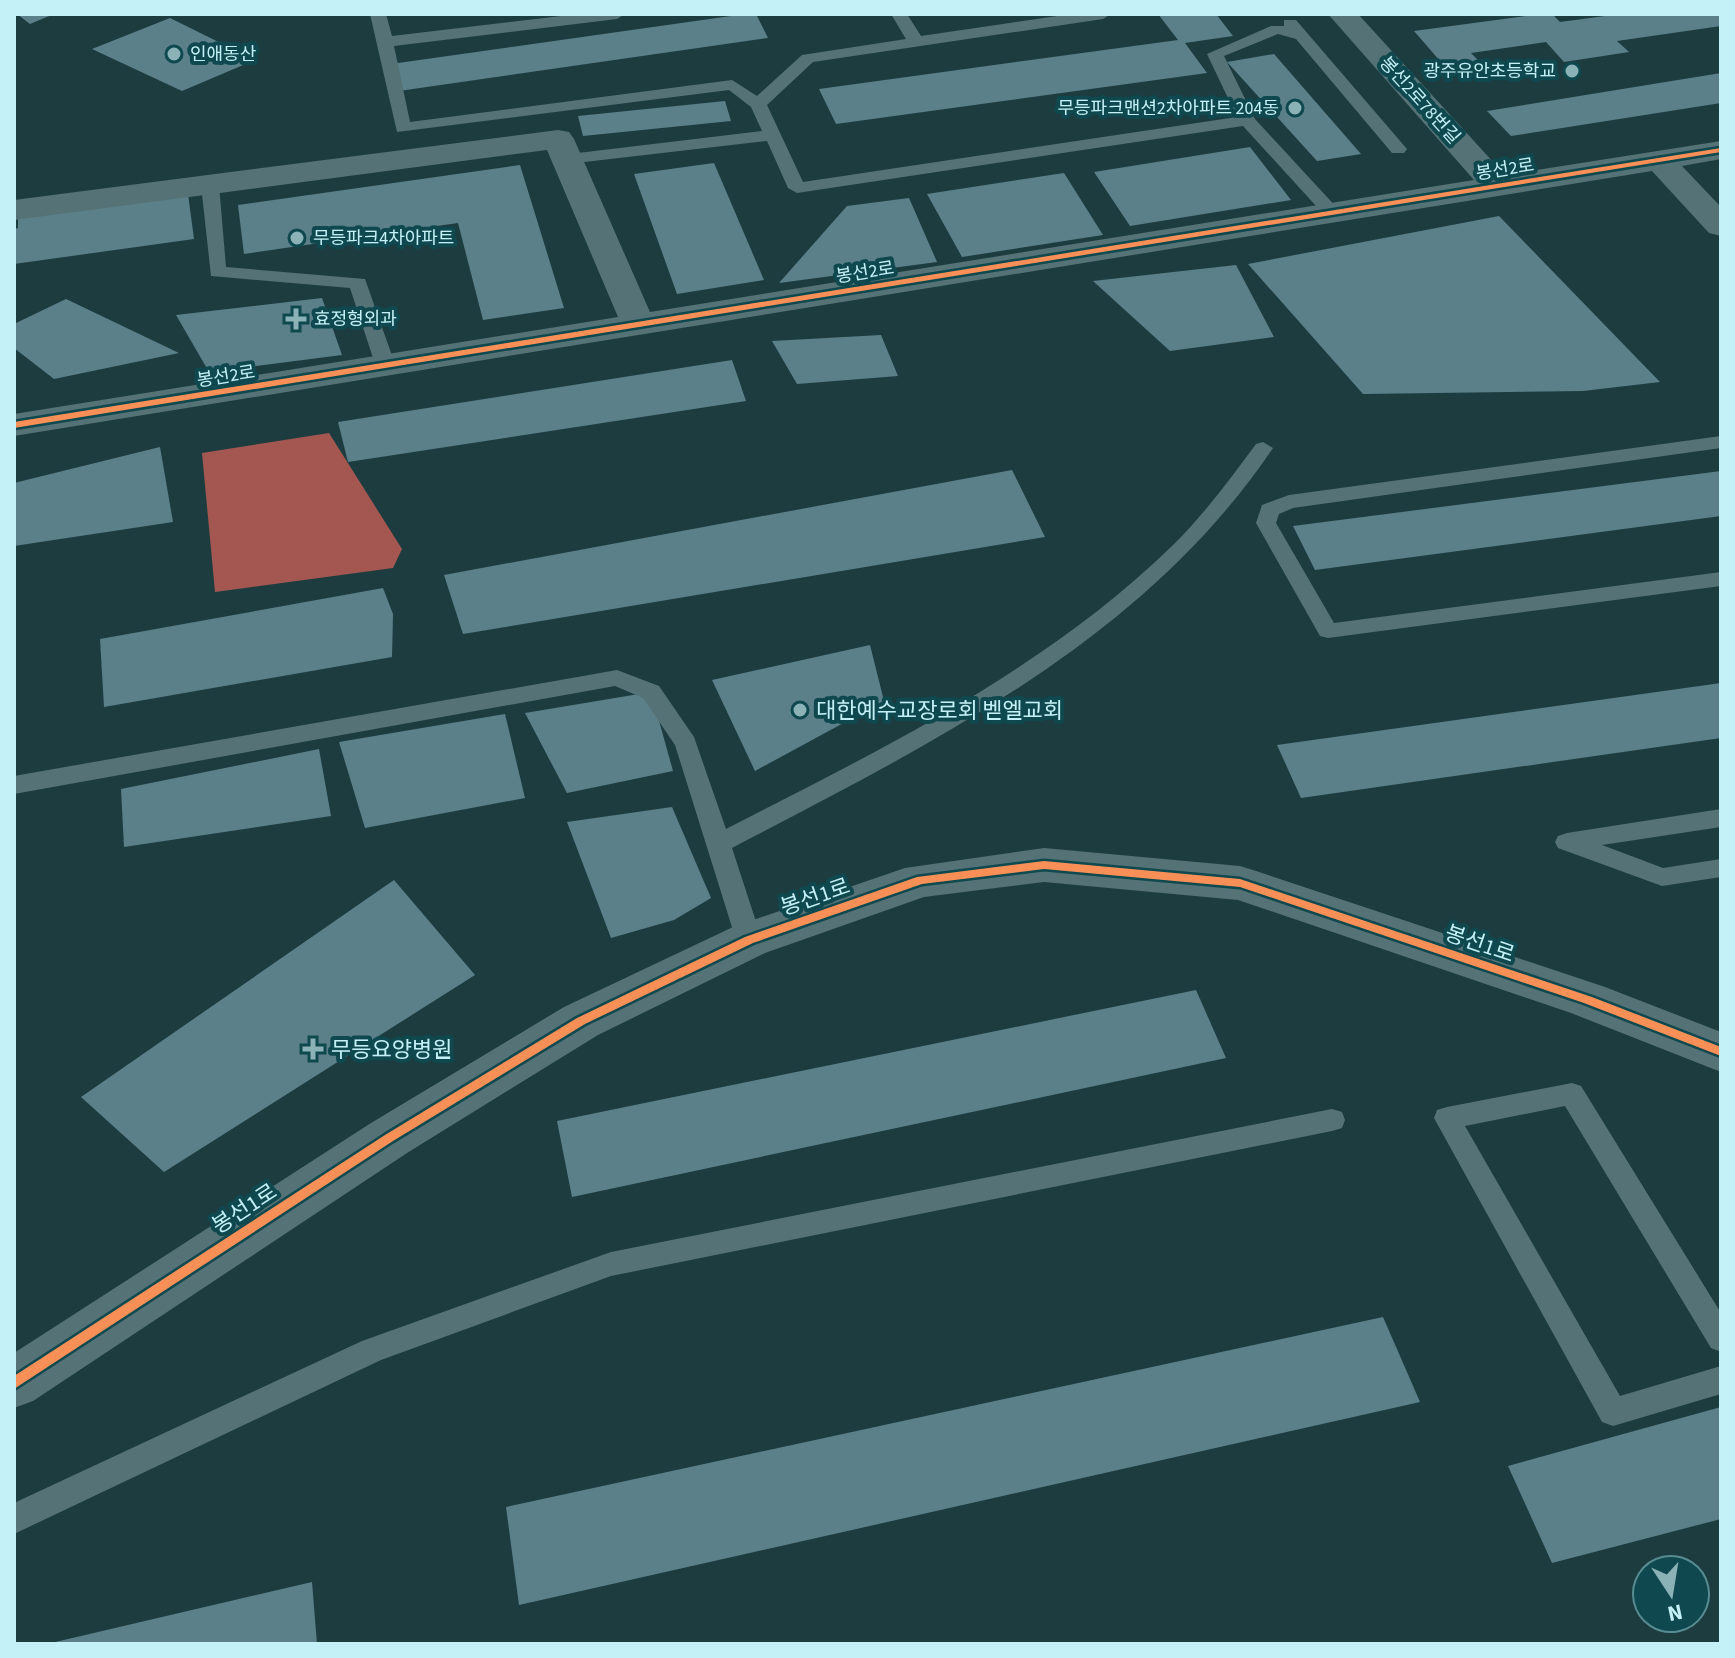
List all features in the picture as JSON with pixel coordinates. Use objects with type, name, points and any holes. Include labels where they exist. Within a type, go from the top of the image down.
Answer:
[{"type":"street","name":"봉선2로78번길","points":[[1342,14],[1497,186]]},
{"type":"street","points":[[14,210],[210,185],[562,149],[638,323]]},
{"type":"street","name":"봉선2로","points":[[14,425],[1721,150]]},
{"type":"street","points":[[1659,160],[1721,226]]},
{"type":"street","name":"봉선1로","points":[[14,1383],[376,1147],[581,1021],[749,940],[921,880],[1044,865],[1240,883],[1588,1000],[1721,1052]]},
{"type":"lane","points":[[378,14],[403,128],[732,85],[758,104],[797,188],[1244,121]]},
{"type":"lane","points":[[385,42],[617,14]]},
{"type":"lane","points":[[899,14],[915,40]]},
{"type":"lane","points":[[758,104],[808,58],[1103,14]]},
{"type":"lane","points":[[1282,14],[1398,149]]},
{"type":"lane","points":[[1301,36],[1277,29],[1215,54],[1224,86],[1244,121],[1333,214]]},
{"type":"lane","points":[[547,109],[562,149],[772,135]]},
{"type":"lane","points":[[210,185],[217,272],[358,283],[386,367]]},
{"type":"lane","points":[[1721,442],[1289,502],[1269,510],[1266,523],[1328,631],[1721,579]]},
{"type":"lane","points":[[720,843],[924,737],[1027,674],[1119,606],[1179,551],[1227,496],[1263,448]]},
{"type":"lane","points":[[14,785],[617,678],[651,692],[686,743],[749,940]]},
{"type":"lane","points":[[1721,818],[1567,842],[1662,877],[1721,868]]},
{"type":"lane","points":[[1721,1339],[1572,1094],[1447,1118],[1613,1412],[1721,1380]]},
{"type":"lane","points":[[14,1519],[372,1350],[611,1264],[1332,1120]]},
{"type":"shaded area","points":[[329,433],[402,549],[393,568],[215,592],[202,453]]},
{"type":"building","points":[[17,14],[54,14],[30,24]]},
{"type":"building","points":[[756,14],[768,38],[399,91],[391,64]]},
{"type":"building","points":[[1158,14],[1216,14],[1233,36],[1185,43],[1207,73],[836,124],[819,89],[1178,40]]},
{"type":"building","points":[[1552,14],[1560,22],[1620,14],[1721,14],[1721,26],[1617,41],[1629,52],[1564,62],[1546,42],[1471,53],[1482,64],[1447,69],[1414,31]]},
{"type":"building","name":"인애동산","points":[[170,18],[255,60],[182,91],[92,49]]},
{"type":"building","name":"무등파크맨션2차아파트 204동","points":[[1274,54],[1361,154],[1317,161],[1227,62]]},
{"type":"building","points":[[1721,73],[1721,103],[1511,136],[1487,111]]},
{"type":"building","points":[[725,101],[731,121],[583,136],[578,116]]},
{"type":"building","points":[[1250,147],[1291,200],[1130,226],[1094,172]]},
{"type":"building","points":[[714,163],[764,280],[677,294],[634,174]]},
{"type":"building","name":"무등파크4차아파트","points":[[520,165],[564,308],[483,320],[458,223],[244,254],[238,205]]},
{"type":"building","points":[[1064,173],[1103,235],[962,257],[927,194]]},
{"type":"building","points":[[188,194],[194,239],[14,264],[14,229],[18,228],[18,218]]},
{"type":"building","points":[[909,198],[937,262],[779,283],[847,206]]},
{"type":"building","points":[[1499,216],[1660,382],[1583,391],[1363,394],[1248,264]]},
{"type":"building","points":[[1236,265],[1274,337],[1170,351],[1093,281]]},
{"type":"building","points":[[322,298],[342,355],[209,372],[176,315]]},
{"type":"building","points":[[66,299],[179,353],[54,379],[14,348],[14,324]]},
{"type":"building","points":[[881,335],[898,376],[797,384],[772,341]]},
{"type":"building","points":[[732,360],[746,401],[348,462],[338,422]]},
{"type":"building","points":[[160,447],[173,522],[14,546],[14,483]]},
{"type":"building","points":[[1012,470],[1045,537],[463,634],[444,575]]},
{"type":"building","points":[[1721,471],[1721,516],[1315,570],[1293,526]]},
{"type":"building","points":[[383,588],[393,614],[392,657],[104,707],[100,639]]},
{"type":"building","points":[[870,645],[884,701],[755,771],[712,680]]},
{"type":"building","points":[[1721,683],[1721,738],[1301,798],[1277,745]]},
{"type":"building","points":[[651,692],[673,771],[567,793],[525,713]]},
{"type":"building","points":[[505,714],[525,798],[365,828],[339,742]]},
{"type":"building","points":[[319,749],[331,816],[124,847],[121,789]]},
{"type":"building","points":[[672,807],[711,898],[674,920],[611,938],[567,822]]},
{"type":"building","points":[[394,880],[475,975],[164,1172],[81,1097]]},
{"type":"building","points":[[1196,990],[1226,1058],[572,1197],[557,1121]]},
{"type":"building","points":[[1383,1317],[1420,1402],[519,1605],[506,1507]]},
{"type":"building","points":[[1721,1407],[1721,1519],[1552,1563],[1508,1466]]},
{"type":"building","points":[[312,1582],[317,1644],[51,1644],[51,1643]]},
{"type":"cycle path","points":[[14,425],[1721,150]]},
{"type":"cycle path","points":[[14,1383],[389,1138],[581,1021],[749,940],[921,880],[1044,865],[1240,883],[1588,1000],[1721,1052]]},
{"type":"place","name":"인애동산","points":[[174,54]]},
{"type":"place","name":"광주유안초등학교","points":[[1572,71]]},
{"type":"place","name":"무등파크맨션2차아파트 204동","points":[[1295,108]]},
{"type":"place","name":"무등파크4차아파트","points":[[297,238]]},
{"type":"place","name":"효정형외과","points":[[296,319]]},
{"type":"place","name":"대한예수교장로회 벧엘교회","points":[[800,710]]},
{"type":"place","name":"무등요양병원","points":[[313,1049]]}]
